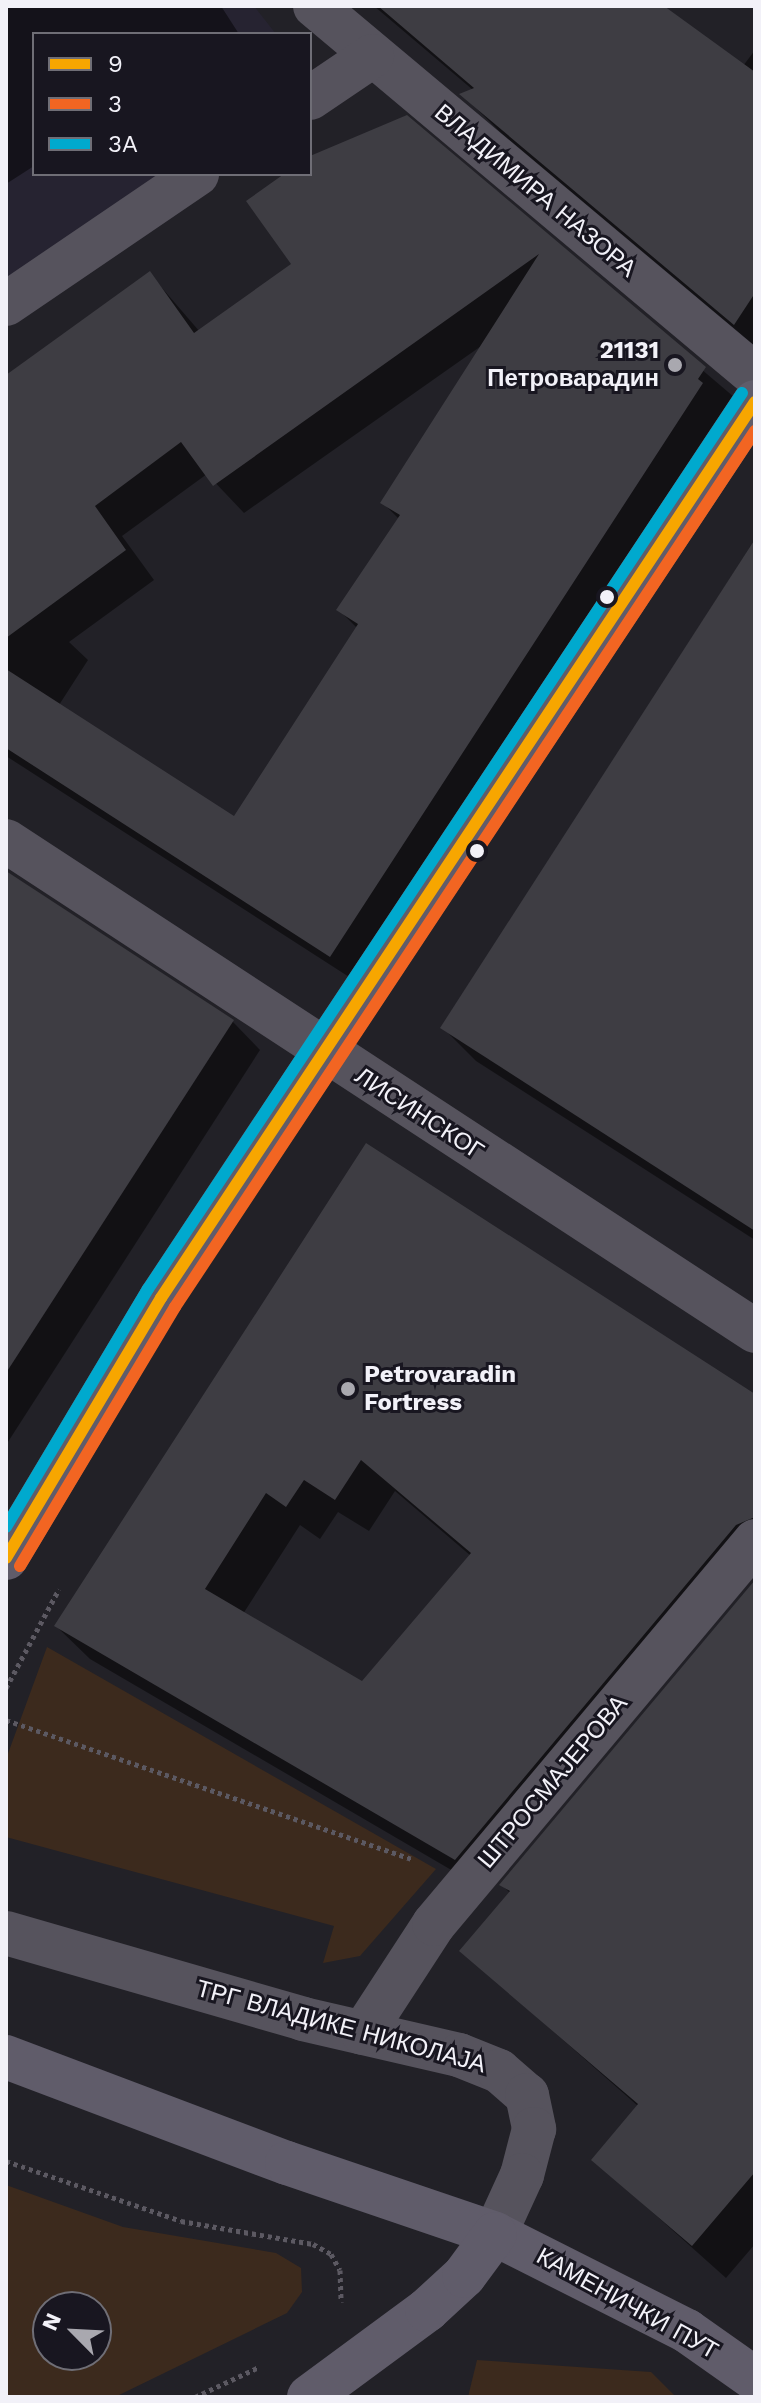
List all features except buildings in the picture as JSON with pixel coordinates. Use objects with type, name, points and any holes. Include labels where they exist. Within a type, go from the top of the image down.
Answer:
[{"type":"main road","points":[[6,1558],[161,1298],[327,1054],[755,402]]},
{"type":"main road","points":[[6,2057],[100,2094],[495,2234]]},
{"type":"main road","points":[[6,2089],[100,2094]]},
{"type":"main road","name":"КАМЕНИЧКИ ПУТ","points":[[495,2234],[687,2331],[755,2379]]},
{"type":"main road","name":"ТРГ ВЛАДИКЕ НИКОЛАЈА","points":[[309,2397],[427,2310],[464,2276],[495,2234]]},
{"type":"street","name":"ВЛАДИМИРА НАЗОРА","points":[[315,6],[755,375]]},
{"type":"street","points":[[312,97],[372,56]]},
{"type":"street","points":[[6,304],[194,176]]},
{"type":"street","name":"ЛИСИНСКОГ","points":[[6,841],[327,1054],[755,1331]]},
{"type":"street","name":"ШТРОСМАЈЕРОВА","points":[[363,2033],[434,1924],[755,1541]]},
{"type":"street","name":"ТРГ ВЛАДИКЕ НИКОЛАЈА","points":[[6,1933],[363,2033],[459,2055],[499,2071],[527,2095],[534,2129],[522,2175],[495,2234]]},
{"type":"path","points":[[6,1688],[64,1580]]},
{"type":"path","points":[[6,1720],[421,1862]]},
{"type":"path","points":[[6,2161],[181,2221],[313,2244],[331,2254],[340,2270],[344,2288],[339,2311]]},
{"type":"path","points":[[195,2397],[272,2360]]},
{"type":"shaded area","points":[[6,6],[254,6],[274,32],[32,32],[32,176],[165,176],[6,283]]},
{"type":"shaded area","points":[[47,1647],[436,1869],[360,1956],[323,1963],[334,1926],[6,1837],[6,1759]]},
{"type":"shaded area","points":[[6,2185],[123,2227],[276,2253],[301,2268],[302,2292],[287,2313],[115,2397],[6,2397]]},
{"type":"shaded area","points":[[477,2360],[651,2372],[676,2397],[468,2397]]},
{"type":"transit line","name":"3A","points":[[6,1527],[148,1289],[742,393]]},
{"type":"transit line","name":"9","points":[[6,1558],[161,1298],[755,402]]},
{"type":"transit line","name":"3","points":[[20,1566],[175,1307],[755,431]]},
{"type":"place","name":"21131 Петроварадин","points":[[675,365]]},
{"type":"place","name":"Petrovaradin Fortress","points":[[348,1389]]}]
